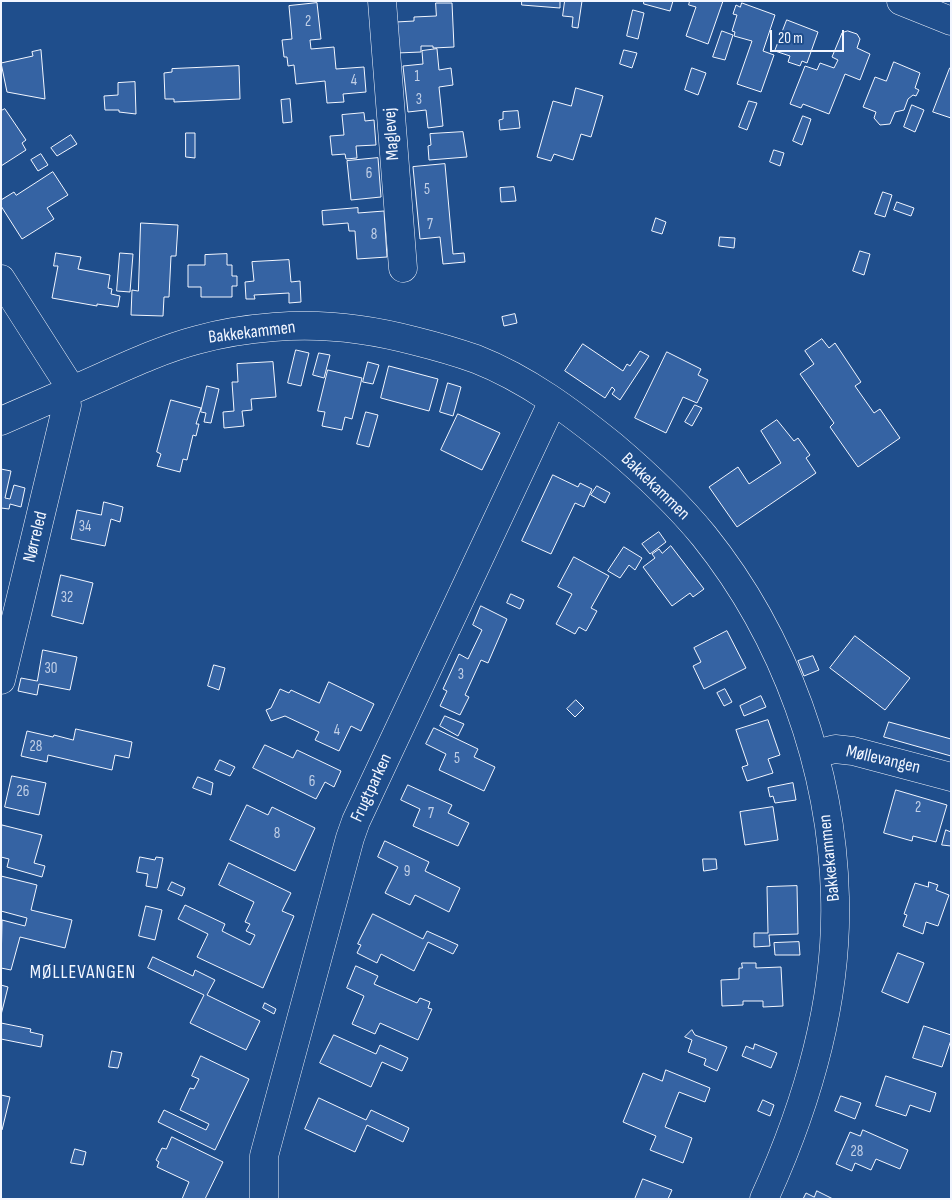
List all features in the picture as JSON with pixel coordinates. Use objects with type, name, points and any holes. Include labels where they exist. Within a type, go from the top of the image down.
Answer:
[{"type":"street","name":"Maglevej","points":[[382,1],[403,268]]},
{"type":"street","points":[[901,1],[951,21]]},
{"type":"street","points":[[1,279],[67,392]]},
{"type":"street","name":"Bakkekammen","points":[[1,421],[156,354],[195,340],[275,326],[306,326],[366,331],[396,336],[449,350],[501,370],[553,401],[591,428],[665,492],[707,540],[740,587],[764,629],[790,683],[815,754],[829,827],[835,897],[831,978],[814,1064],[779,1164],[764,1199]]},
{"type":"street","name":"Nørreled","points":[[1,680],[67,405],[67,392]]},
{"type":"street","name":"Frugtparken","points":[[264,1199],[264,1156],[356,821],[553,401]]},
{"type":"street","name":"Møllevangen","points":[[815,754],[836,749],[853,751],[951,777]]},
{"type":"building","points":[[522,1],[560,1],[560,8],[522,5]]},
{"type":"building","points":[[565,1],[582,1],[578,28],[572,27],[573,17],[563,16]]},
{"type":"building","points":[[644,1],[673,1],[670,11],[644,4]]},
{"type":"building","points":[[690,1],[723,1],[708,44],[686,36],[696,7],[689,5]]},
{"type":"building","points":[[317,3],[321,39],[310,40],[311,49],[334,47],[336,69],[364,67],[366,92],[343,94],[344,102],[327,103],[325,81],[296,84],[294,65],[288,66],[287,57],[284,57],[282,40],[292,39],[289,6]]},
{"type":"building","points":[[436,3],[452,3],[454,47],[433,48],[433,46],[421,46],[421,52],[397,53],[396,22],[414,21],[414,17],[436,16]]},
{"type":"building","points":[[742,3],[775,15],[763,51],[774,55],[761,92],[737,84],[752,41],[734,36],[735,32],[732,31],[737,15],[733,14],[736,5],[740,7]]},
{"type":"building","points":[[633,10],[644,13],[638,39],[627,36]]},
{"type":"building","points":[[787,20],[818,32],[807,63],[802,61],[800,66],[788,62],[790,56],[775,51]]},
{"type":"building","points":[[722,31],[733,35],[725,60],[713,57]]},
{"type":"building","points":[[848,31],[857,34],[860,39],[857,48],[870,54],[860,80],[845,74],[829,114],[803,104],[801,108],[790,104],[805,66],[817,70],[820,63],[834,68],[838,60],[832,57],[842,33]]},
{"type":"building","points":[[437,49],[439,70],[451,68],[453,85],[439,87],[443,126],[428,128],[426,110],[408,112],[403,66],[423,64],[422,51]]},
{"type":"building","points":[[41,50],[45,99],[7,92],[1,63],[33,56],[32,52]]},
{"type":"building","points":[[624,50],[637,53],[632,68],[620,64]]},
{"type":"building","points":[[894,62],[920,73],[915,88],[919,90],[916,96],[913,95],[908,99],[904,110],[895,112],[890,124],[880,125],[874,118],[876,112],[863,107],[875,77],[886,81]]},
{"type":"building","points":[[239,66],[240,99],[174,102],[174,99],[165,99],[164,73],[172,72],[172,69]]},
{"type":"building","points":[[692,68],[706,73],[698,95],[685,90]]},
{"type":"building","points":[[951,68],[951,118],[933,112]]},
{"type":"building","points":[[135,82],[136,114],[119,112],[119,110],[105,110],[104,96],[118,95],[118,83]]},
{"type":"building","points":[[576,88],[603,96],[591,137],[581,134],[573,160],[554,154],[551,161],[537,157],[553,101],[571,106]]},
{"type":"building","points":[[290,99],[292,122],[283,123],[281,100]]},
{"type":"building","points":[[749,101],[757,103],[747,130],[739,127]]},
{"type":"building","points":[[912,105],[924,110],[915,132],[904,127]]},
{"type":"building","points":[[5,109],[26,140],[22,143],[26,150],[1,166],[1,111]]},
{"type":"building","points":[[518,111],[520,128],[500,130],[499,120],[503,119],[503,112]]},
{"type":"building","points":[[364,113],[365,121],[374,120],[376,145],[356,146],[357,158],[346,159],[345,154],[332,155],[330,136],[344,135],[342,115]]},
{"type":"building","points":[[803,116],[811,119],[802,145],[793,141]]},
{"type":"building","points":[[463,132],[467,157],[429,160],[428,146],[431,145],[430,134]]},
{"type":"building","points":[[186,133],[195,133],[195,158],[186,157]]},
{"type":"building","points":[[71,135],[77,144],[57,156],[51,148]]},
{"type":"building","points":[[774,150],[784,153],[780,166],[770,162]]},
{"type":"building","points":[[41,154],[48,165],[38,171],[31,160]]},
{"type":"building","points":[[378,158],[381,197],[351,200],[347,161]]},
{"type":"building","points":[[445,164],[453,254],[464,253],[465,262],[443,264],[440,237],[420,239],[413,167]]},
{"type":"building","points":[[53,172],[68,195],[47,208],[54,219],[22,239],[1,206],[1,200],[14,192],[16,195]]},
{"type":"building","points":[[514,187],[516,201],[501,202],[500,188]]},
{"type":"building","points":[[883,192],[892,195],[885,217],[875,214]]},
{"type":"building","points":[[897,202],[914,208],[911,216],[894,210]]},
{"type":"building","points":[[358,208],[358,213],[384,211],[387,257],[357,259],[355,231],[349,231],[348,223],[323,225],[322,211]]},
{"type":"building","points":[[656,218],[666,222],[662,234],[652,231]]},
{"type":"building","points":[[141,223],[178,225],[176,256],[171,256],[169,297],[164,297],[163,316],[131,315],[132,290],[138,291]]},
{"type":"building","points":[[720,237],[735,238],[734,248],[719,246]]},
{"type":"building","points":[[860,251],[870,254],[864,275],[853,271]]},
{"type":"building","points":[[56,253],[81,257],[78,269],[110,275],[108,288],[112,289],[111,294],[120,296],[118,307],[97,304],[97,306],[52,298],[58,266],[54,266]]},
{"type":"building","points":[[120,253],[133,254],[130,292],[117,291]]},
{"type":"building","points":[[227,254],[227,265],[232,265],[232,276],[237,276],[237,286],[232,286],[232,297],[201,297],[201,287],[188,287],[188,265],[205,265],[205,255]]},
{"type":"building","points":[[289,260],[291,282],[300,281],[301,302],[289,303],[289,293],[254,295],[255,299],[246,299],[245,282],[254,281],[252,262]]},
{"type":"building","points":[[515,314],[517,323],[504,326],[502,317]]},
{"type":"building","points":[[822,339],[829,348],[835,343],[861,382],[855,386],[874,413],[880,409],[900,438],[858,467],[830,427],[834,423],[800,374],[814,364],[805,351]]},
{"type":"building","points":[[583,344],[623,371],[627,364],[630,366],[640,351],[649,356],[620,400],[612,394],[615,390],[612,387],[605,398],[565,371]]},
{"type":"building","points":[[296,350],[309,353],[301,386],[288,383]]},
{"type":"building","points":[[667,352],[701,369],[698,375],[708,380],[697,403],[683,397],[666,433],[635,418]]},
{"type":"building","points":[[319,353],[330,355],[324,378],[313,375]]},
{"type":"building","points":[[273,362],[276,397],[251,399],[252,410],[242,411],[244,426],[224,428],[223,412],[234,411],[232,382],[238,382],[237,364]]},
{"type":"building","points":[[368,362],[379,365],[373,384],[363,382]]},
{"type":"building","points":[[389,366],[438,379],[429,411],[381,398]]},
{"type":"building","points":[[328,370],[362,378],[352,419],[345,417],[342,430],[322,426],[325,412],[318,411]]},
{"type":"building","points":[[448,383],[461,387],[453,416],[440,412]]},
{"type":"building","points":[[207,386],[219,389],[211,423],[204,422],[206,413],[201,412]]},
{"type":"building","points":[[171,400],[201,408],[196,424],[199,424],[196,436],[193,435],[187,460],[183,459],[180,472],[157,466],[161,454],[157,452]]},
{"type":"building","points":[[695,405],[702,408],[692,426],[685,422]]},
{"type":"building","points":[[366,412],[378,415],[369,447],[357,444]]},
{"type":"building","points":[[458,414],[500,433],[482,470],[441,450]]},
{"type":"building","points":[[777,420],[794,441],[798,438],[810,455],[806,458],[816,473],[737,527],[709,487],[738,467],[749,484],[781,463],[761,431]]},
{"type":"building","points":[[1,469],[11,471],[5,498],[10,499],[14,485],[25,488],[21,507],[10,504],[9,509],[1,508]]},
{"type":"building","points":[[553,475],[578,487],[580,483],[592,489],[584,507],[575,503],[551,554],[522,541]]},
{"type":"building","points":[[597,486],[610,493],[605,503],[591,495]]},
{"type":"building","points":[[104,502],[123,507],[120,522],[111,519],[105,546],[71,539],[77,510],[101,515]]},
{"type":"building","points":[[659,532],[666,542],[650,554],[642,544]]},
{"type":"building","points":[[671,546],[704,589],[693,597],[690,593],[672,606],[643,567],[655,558],[652,554],[659,549],[662,553]]},
{"type":"building","points":[[624,547],[642,558],[635,570],[629,565],[620,578],[608,571]]},
{"type":"building","points":[[574,557],[609,576],[591,608],[597,611],[586,631],[579,627],[575,634],[556,624],[572,594],[558,587]]},
{"type":"building","points":[[61,575],[93,583],[83,624],[52,616]]},
{"type":"building","points":[[511,594],[524,600],[520,609],[507,603]]},
{"type":"building","points":[[481,606],[507,619],[488,663],[481,660],[465,695],[469,697],[460,715],[440,706],[447,691],[443,689],[459,654],[468,659],[482,630],[473,625]]},
{"type":"building","points":[[727,631],[746,668],[704,689],[693,666],[701,662],[694,648]]},
{"type":"building","points":[[855,636],[910,678],[885,710],[830,668]]},
{"type":"building","points":[[43,650],[77,657],[70,690],[39,684],[37,695],[18,691],[21,678],[37,681]]},
{"type":"building","points":[[813,656],[819,670],[804,676],[798,661]]},
{"type":"building","points":[[214,665],[225,668],[219,690],[208,686]]},
{"type":"building","points":[[329,682],[374,704],[361,731],[351,726],[339,751],[315,740],[319,732],[285,716],[271,721],[266,710],[271,708],[280,689],[289,693],[291,690],[319,703]]},
{"type":"building","points":[[725,689],[732,702],[724,706],[717,693]]},
{"type":"building","points":[[761,696],[766,707],[744,716],[740,706]]},
{"type":"building","points":[[576,700],[584,708],[575,717],[567,709]]},
{"type":"building","points":[[445,716],[464,724],[458,736],[440,726]]},
{"type":"building","points":[[768,720],[780,755],[768,759],[773,773],[747,781],[742,767],[748,765],[736,730]]},
{"type":"building","points":[[889,722],[951,739],[951,756],[884,737]]},
{"type":"building","points":[[434,728],[478,749],[474,757],[495,767],[484,791],[439,770],[446,754],[426,744]]},
{"type":"building","points":[[76,729],[132,742],[129,758],[115,755],[112,770],[48,755],[47,762],[21,756],[27,731],[73,740]]},
{"type":"building","points":[[265,745],[293,758],[297,750],[341,771],[334,787],[325,782],[316,799],[253,768]]},
{"type":"building","points":[[220,760],[235,767],[230,776],[215,770]]},
{"type":"building","points":[[12,776],[46,783],[39,815],[5,807]]},
{"type":"building","points":[[198,777],[213,783],[211,795],[193,788]]},
{"type":"building","points":[[793,783],[796,800],[775,803],[773,796],[770,797],[768,788]]},
{"type":"building","points":[[408,785],[452,805],[448,813],[469,823],[458,846],[413,826],[420,809],[401,800]]},
{"type":"building","points":[[896,790],[947,805],[936,842],[913,836],[912,841],[884,833]]},
{"type":"building","points":[[247,805],[268,815],[272,807],[315,828],[295,871],[230,840]]},
{"type":"building","points":[[773,807],[778,840],[745,845],[740,812]]},
{"type":"building","points":[[2,825],[42,835],[34,863],[45,866],[42,877],[7,867],[9,859],[1,857]]},
{"type":"building","points":[[946,830],[951,832],[951,846],[942,845]]},
{"type":"building","points":[[385,841],[429,862],[425,871],[460,888],[449,912],[415,895],[410,905],[385,893],[398,867],[378,857]]},
{"type":"building","points":[[140,857],[155,860],[156,857],[163,858],[157,888],[146,886],[148,874],[137,872]]},
{"type":"building","points":[[703,859],[716,859],[717,869],[704,871]]},
{"type":"building","points":[[229,863],[291,893],[282,911],[294,916],[263,988],[197,957],[208,934],[178,919],[185,905],[225,924],[222,931],[250,945],[255,935],[246,931],[250,924],[245,922],[254,902],[219,885]]},
{"type":"building","points":[[1,876],[37,885],[31,910],[72,920],[65,948],[20,937],[11,970],[1,968],[2,920],[25,926],[27,918],[1,911]]},
{"type":"building","points":[[172,882],[185,888],[182,896],[168,890]]},
{"type":"building","points":[[929,882],[938,885],[936,890],[949,895],[938,926],[926,922],[923,934],[903,926],[907,915],[904,914],[915,883],[928,887]]},
{"type":"building","points":[[797,886],[798,934],[769,935],[770,946],[754,947],[754,933],[768,933],[767,887]]},
{"type":"building","points":[[146,906],[162,910],[155,940],[139,936]]},
{"type":"building","points":[[373,914],[423,939],[427,931],[458,945],[453,954],[428,942],[414,971],[381,954],[377,963],[357,953],[361,945],[358,944]]},
{"type":"building","points":[[799,942],[800,955],[775,955],[774,943]]},
{"type":"building","points":[[898,953],[924,963],[908,1003],[882,992]]},
{"type":"building","points":[[153,957],[193,976],[195,970],[215,980],[207,995],[260,1021],[246,1050],[190,1023],[204,995],[148,968]]},
{"type":"building","points":[[742,963],[756,963],[756,968],[781,967],[783,1006],[763,1007],[763,1001],[743,1001],[743,1005],[722,1006],[721,980],[739,979],[739,968],[742,968]]},
{"type":"building","points":[[356,966],[378,976],[374,984],[417,1003],[420,998],[430,1002],[428,1008],[432,1009],[418,1040],[380,1023],[375,1034],[352,1024],[364,996],[347,988]]},
{"type":"building","points":[[1,985],[8,987],[1,1015]]},
{"type":"building","points":[[265,1003],[276,1009],[274,1014],[263,1008]]},
{"type":"building","points":[[1,1023],[31,1029],[30,1032],[43,1035],[41,1047],[1,1039]]},
{"type":"building","points":[[924,1026],[951,1035],[942,1067],[913,1058]]},
{"type":"building","points":[[692,1030],[695,1035],[727,1047],[717,1071],[704,1065],[706,1059],[688,1052],[692,1040],[685,1037]]},
{"type":"building","points":[[334,1035],[376,1054],[380,1045],[408,1058],[402,1071],[382,1062],[371,1087],[320,1063]]},
{"type":"building","points":[[755,1044],[777,1053],[771,1068],[742,1056],[746,1046],[753,1049]]},
{"type":"building","points":[[112,1051],[122,1053],[118,1068],[109,1067]]},
{"type":"building","points":[[201,1056],[249,1079],[215,1150],[158,1122],[164,1110],[206,1130],[209,1124],[180,1110],[190,1088],[194,1089],[199,1079],[192,1076]]},
{"type":"building","points":[[666,1070],[710,1088],[705,1102],[679,1092],[665,1127],[692,1138],[683,1163],[650,1150],[656,1136],[623,1122],[643,1073],[662,1081]]},
{"type":"building","points":[[886,1076],[936,1093],[930,1112],[910,1105],[906,1116],[876,1106]]},
{"type":"building","points":[[1,1095],[10,1097],[2,1130],[1,1129]]},
{"type":"building","points":[[841,1096],[861,1103],[855,1119],[835,1111]]},
{"type":"building","points":[[319,1098],[366,1120],[371,1110],[409,1128],[403,1142],[367,1125],[355,1152],[305,1129]]},
{"type":"building","points":[[763,1100],[774,1105],[770,1116],[758,1111]]},
{"type":"building","points":[[863,1130],[908,1150],[900,1169],[876,1159],[871,1170],[855,1163],[852,1171],[836,1164],[850,1132],[860,1136]]},
{"type":"building","points":[[172,1137],[223,1162],[205,1199],[182,1199],[189,1182],[157,1167],[159,1162],[156,1160],[162,1148],[166,1149]]},
{"type":"building","points":[[75,1149],[86,1152],[83,1165],[71,1163]]},
{"type":"building","points":[[643,1179],[672,1190],[668,1199],[635,1199]]},
{"type":"building","points":[[817,1191],[833,1199],[803,1199],[806,1193],[814,1197]]},
{"type":"district","name":"MØLLEVANGEN","points":[[83,973]]}]
